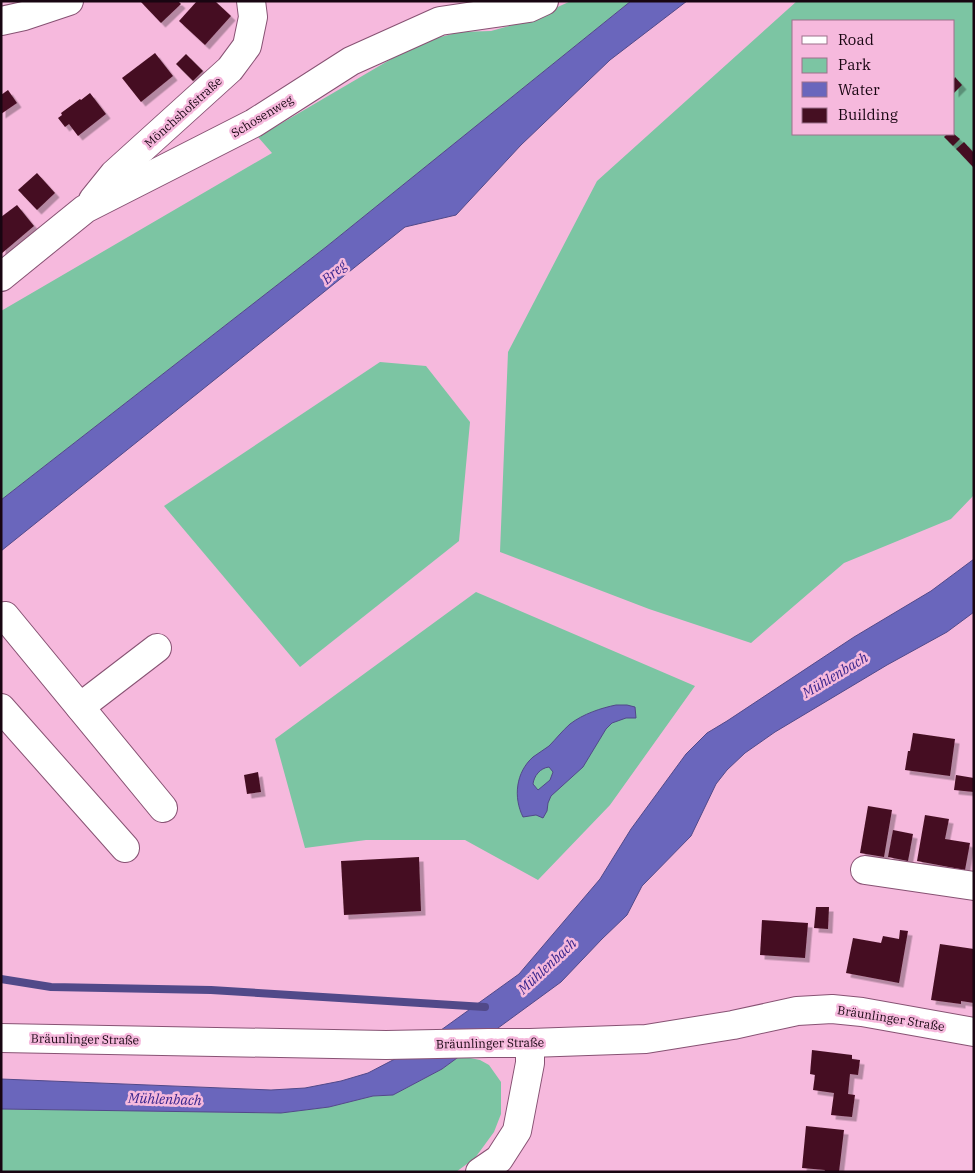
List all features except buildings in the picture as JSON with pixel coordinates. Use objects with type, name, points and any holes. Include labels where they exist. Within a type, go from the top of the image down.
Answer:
[{"type":"street","points":[[1,20],[24,16],[69,1]]},
{"type":"street","name":"Mönchshofstraße","points":[[85,209],[114,174],[230,70],[247,46],[253,17],[251,1]]},
{"type":"street","name":"Schosenweg","points":[[1,277],[85,209],[254,123],[351,61],[440,21],[529,8],[544,1]]},
{"type":"street","points":[[5,616],[163,808]]},
{"type":"street","points":[[80,707],[157,648]]},
{"type":"street","points":[[1,708],[125,848]]},
{"type":"street","points":[[865,870],[974,886]]},
{"type":"street","name":"Bräunlinger Straße","points":[[1,1038],[386,1045],[646,1039],[733,1025],[797,1011],[832,1009],[862,1012],[974,1032]]},
{"type":"street","points":[[480,1172],[499,1159],[517,1131],[530,1063],[530,1043]]},
{"type":"green space","points":[[571,1],[631,1],[326,247],[1,500],[1,311],[272,153],[258,137],[398,55],[425,41],[460,32],[491,31],[524,22]]},
{"type":"green space","points":[[797,1],[974,1],[974,495],[951,519],[844,563],[751,643],[649,609],[500,552],[508,352],[597,181]]},
{"type":"green space","points":[[380,362],[426,366],[470,422],[459,541],[300,667],[164,506]]},
{"type":"green space","points":[[476,592],[695,686],[610,805],[538,880],[465,840],[366,840],[305,848],[275,739]]},
{"type":"green space","points":[[460,1056],[480,1060],[489,1065],[501,1082],[501,1114],[494,1132],[475,1158],[456,1172],[1,1172],[1,1109],[281,1113],[329,1107],[373,1096],[393,1095],[442,1069]]},
{"type":"water","name":"Breg","points":[[631,1],[687,1],[610,60],[521,145],[456,215],[405,227],[1,551],[1,500],[326,247]]},
{"type":"water","name":"Mühlenbach","points":[[974,559],[974,612],[947,632],[887,665],[775,732],[745,753],[727,770],[716,784],[691,836],[642,886],[627,915],[561,982],[442,1069],[393,1095],[373,1096],[329,1107],[281,1113],[1,1109],[1,1079],[271,1090],[305,1088],[341,1081],[368,1073],[416,1048],[519,974],[600,879],[631,829],[686,754],[707,733],[854,637],[931,591]]},
{"type":"water","points":[[627,705],[635,707],[636,718],[626,718],[612,723],[606,729],[583,767],[551,796],[543,818],[536,815],[523,817],[517,793],[520,777],[527,763],[549,746],[575,720],[610,706]],"holes":[[[549,767],[553,772],[550,780],[538,790],[533,784],[538,773]]]},
{"type":"waterway","points":[[1,979],[51,987],[211,990],[485,1007]]}]
